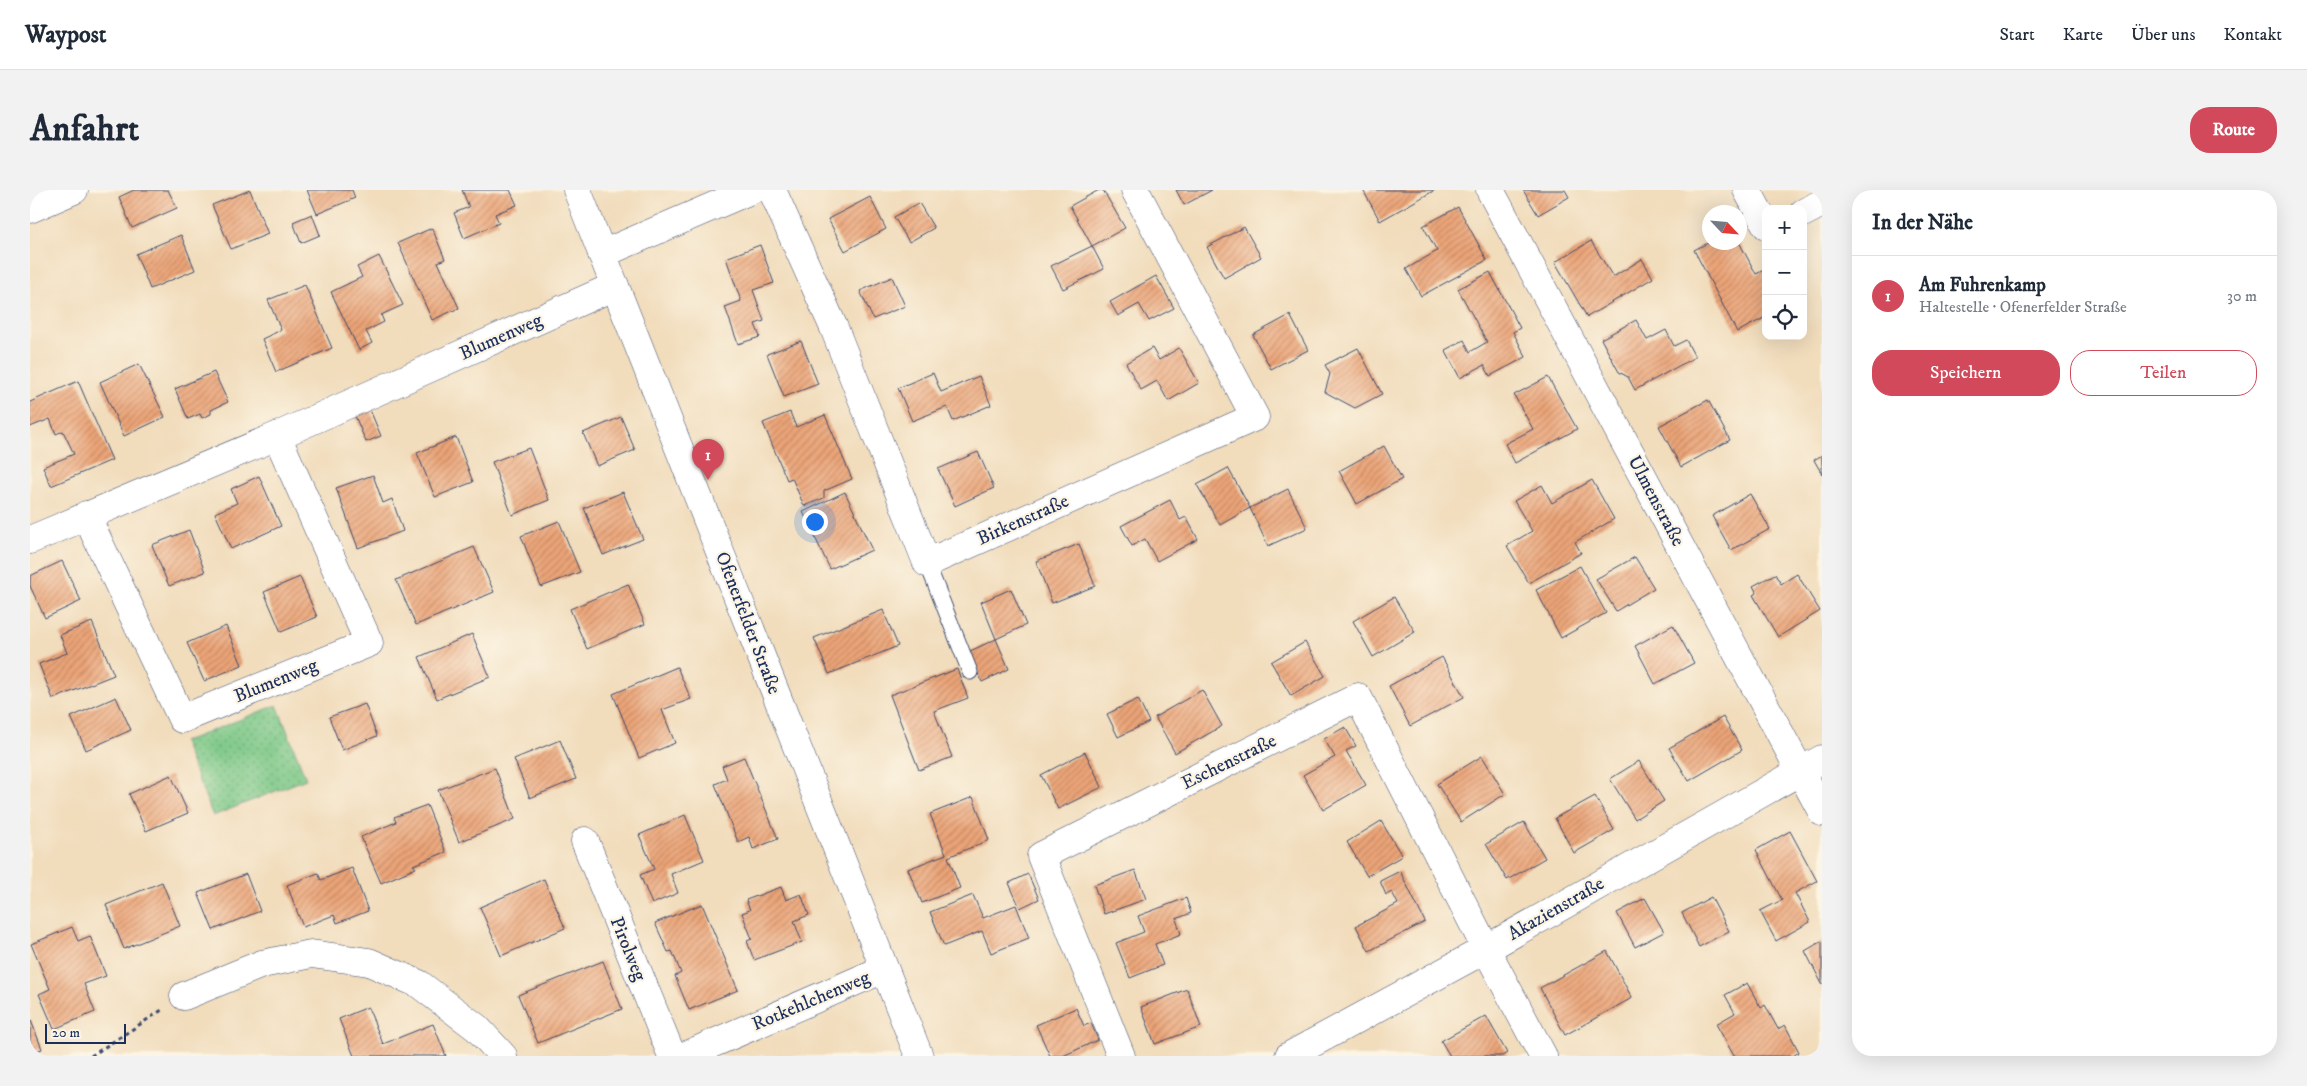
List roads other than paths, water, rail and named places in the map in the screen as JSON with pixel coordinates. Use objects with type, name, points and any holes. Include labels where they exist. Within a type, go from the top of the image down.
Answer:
[{"type":"street","points":[[30,209],[74,190]]},
{"type":"street","name":"Ofenerfelder Straße","points":[[577,190],[919,1056]]},
{"type":"street","points":[[602,254],[751,190]]},
{"type":"street","points":[[772,190],[834,328],[927,563]]},
{"type":"street","name":"Birkenstraße","points":[[927,563],[1255,417],[1135,190]]},
{"type":"street","name":"Ulmenstraße","points":[[1490,190],[1811,765],[1822,812]]},
{"type":"street","points":[[1747,190],[1762,218]]},
{"type":"street","points":[[1807,211],[1822,203]]},
{"type":"street","name":"Blumenweg","points":[[30,540],[277,436],[615,286]]},
{"type":"street","name":"Blumenweg","points":[[86,516],[182,719],[369,643],[277,436]]},
{"type":"street","name":"Eschenstraße","points":[[1120,1056],[1041,856],[1358,697],[1486,949]]},
{"type":"street","name":"Akazienstraße","points":[[1289,1056],[1486,949],[1811,765]]},
{"type":"street","name":"Pirolweg","points":[[585,842],[672,1056]]},
{"type":"street","points":[[1486,949],[1543,1056]]},
{"type":"street","points":[[184,996],[262,964],[311,954],[369,962],[419,984],[476,1028],[502,1056]]},
{"type":"street","name":"Rotkehlchenweg","points":[[684,1056],[884,969]]},
{"type":"lane","points":[[927,563],[970,672]]},
{"type":"place","name":"Am Fuhrenkamp","points":[[708,480]]}]
